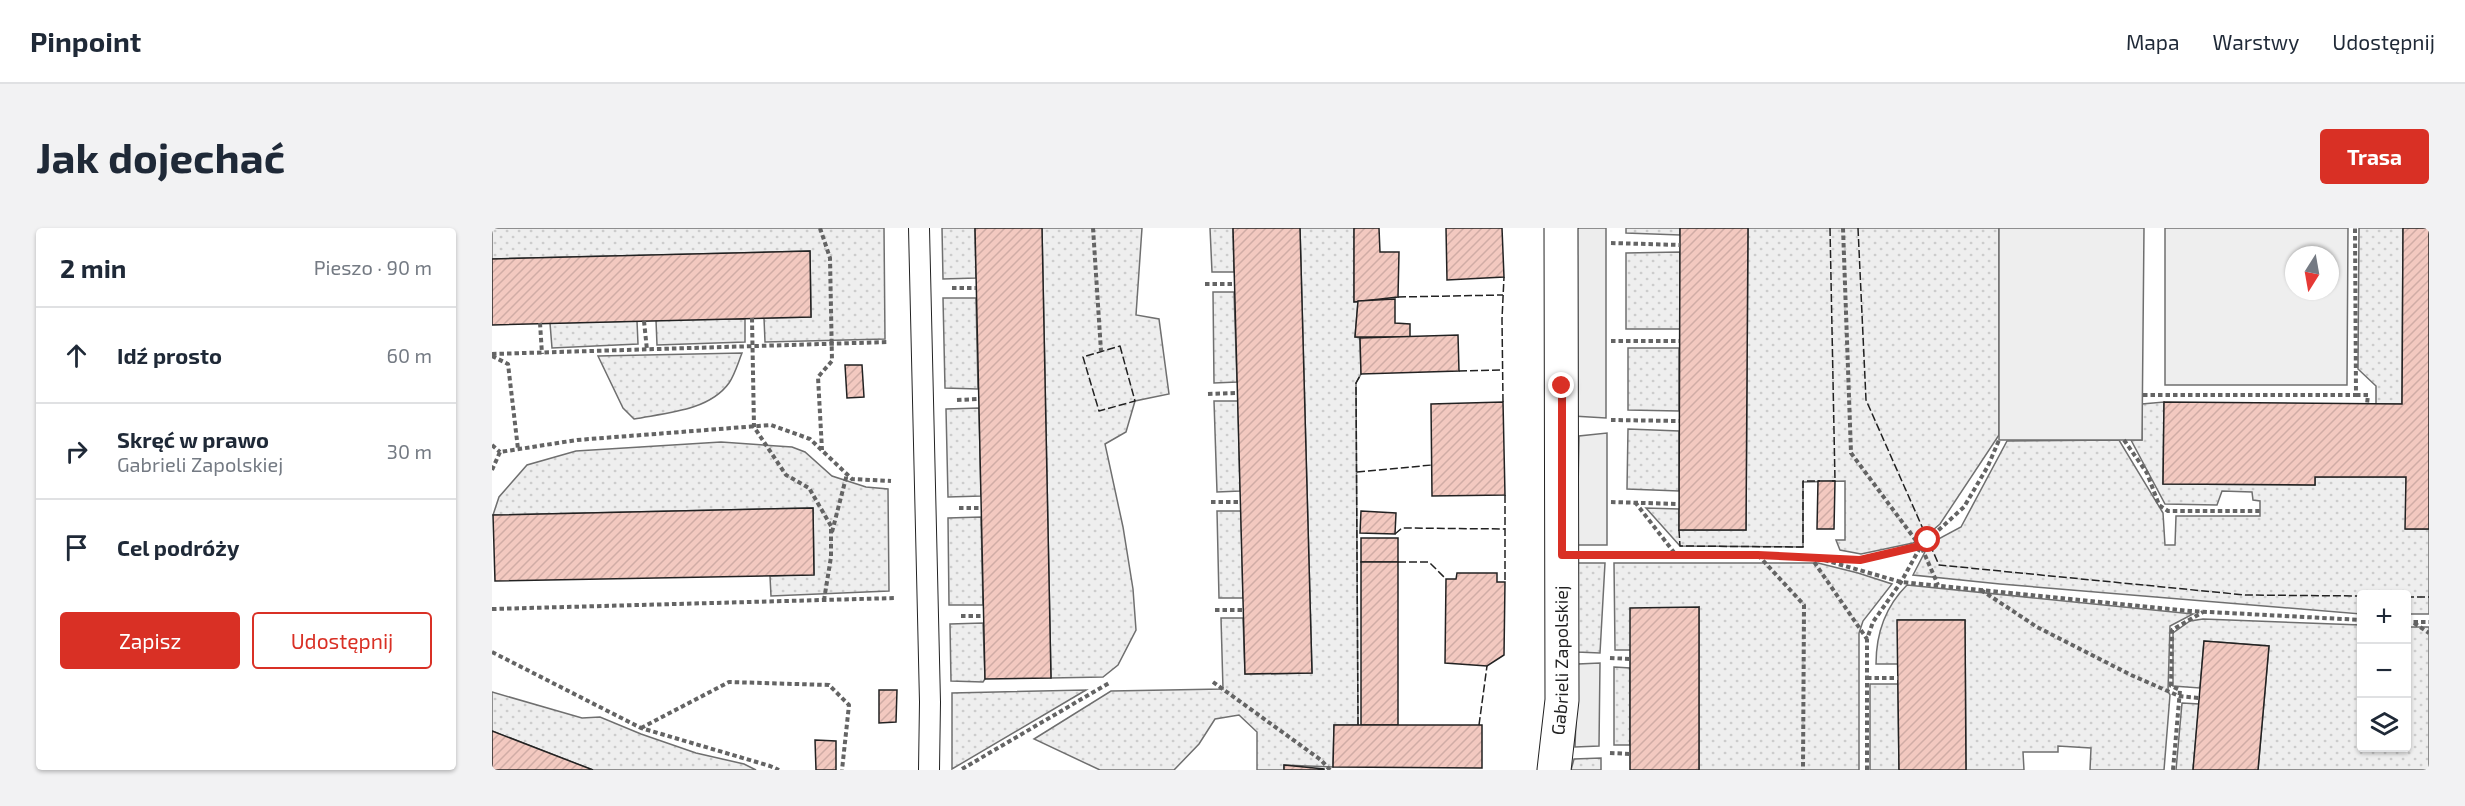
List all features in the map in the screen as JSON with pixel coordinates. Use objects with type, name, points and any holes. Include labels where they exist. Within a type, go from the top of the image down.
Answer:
[{"type":"street","name":"Gabrieli Zapolskiej","points":[[1554,770],[1562,700],[1562,228]]},
{"type":"lane","points":[[919,228],[929,770]]},
{"type":"path","points":[[820,228],[830,258],[832,343],[832,360],[818,377],[822,450]]},
{"type":"path","points":[[1094,228],[1101,351]]},
{"type":"path","points":[[1843,228],[1851,453],[1920,546],[1938,585]]},
{"type":"path","points":[[2355,228],[2356,395]]},
{"type":"path","points":[[1611,243],[1680,245]]},
{"type":"path","points":[[1205,284],[1234,284]]},
{"type":"path","points":[[948,288],[976,288]]},
{"type":"path","points":[[752,318],[754,427],[786,475],[809,489],[831,526],[831,557],[824,600]]},
{"type":"path","points":[[644,321],[646,350]]},
{"type":"path","points":[[540,323],[542,354]]},
{"type":"path","points":[[1611,341],[1679,341]]},
{"type":"path","points":[[492,355],[832,343],[921,343]]},
{"type":"path","points":[[492,355],[508,364],[518,449]]},
{"type":"path","points":[[1208,394],[1237,393]]},
{"type":"path","points":[[2143,395],[2368,395],[2367,404]]},
{"type":"path","points":[[951,400],[979,399]]},
{"type":"path","points":[[1611,420],[1679,421]]},
{"type":"path","points":[[500,452],[577,440],[771,425],[810,439],[852,479],[925,482]]},
{"type":"path","points":[[1867,770],[1867,639],[1874,622],[1901,582],[1920,546],[1964,507],[1988,466],[1999,440]]},
{"type":"path","points":[[2124,440],[2147,473],[2159,505],[2168,511],[2260,512]]},
{"type":"path","points":[[492,445],[500,452]]},
{"type":"path","points":[[492,470],[500,452]]},
{"type":"path","points":[[831,539],[847,474]]},
{"type":"path","points":[[1211,502],[1240,502]]},
{"type":"path","points":[[1611,502],[1679,504]]},
{"type":"path","points":[[1635,502],[1677,556]]},
{"type":"path","points":[[953,508],[981,508]]},
{"type":"path","points":[[1562,555],[1758,555],[1860,560],[1920,546]]},
{"type":"path","points":[[1758,555],[1804,605],[1803,770]]},
{"type":"path","points":[[1810,556],[1901,582],[2203,612],[2357,620]]},
{"type":"path","points":[[1810,556],[1867,639]]},
{"type":"path","points":[[1980,590],[2037,627],[2131,675],[2180,696],[2199,698]]},
{"type":"path","points":[[492,609],[927,597]]},
{"type":"path","points":[[1215,610],[1243,610]]},
{"type":"path","points":[[2173,770],[2180,690],[2171,686],[2172,630],[2203,612]]},
{"type":"path","points":[[2413,622],[2429,622]]},
{"type":"path","points":[[2413,622],[2429,633]]},
{"type":"path","points":[[492,652],[641,728],[779,770]]},
{"type":"path","points":[[1610,658],[1630,659]]},
{"type":"path","points":[[1867,678],[1898,678]]},
{"type":"path","points":[[641,728],[729,682],[829,685],[849,705],[842,770]]},
{"type":"path","points":[[1213,682],[1321,760],[1330,770]]},
{"type":"path","points":[[961,770],[1109,683]]},
{"type":"path","points":[[1610,753],[1630,754]]},
{"type":"shaded area","points":[[492,228],[884,228],[885,339],[765,342],[764,318],[811,317],[810,251],[492,259]]},
{"type":"shaded area","points":[[942,228],[975,228],[976,278],[943,279]]},
{"type":"shaded area","points":[[1042,228],[1142,228],[1136,315],[1159,319],[1169,394],[1135,401],[1126,432],[1105,444],[1123,527],[1133,589],[1136,630],[1118,665],[1103,677],[1051,678]]},
{"type":"shaded area","points":[[1210,228],[1233,228],[1234,272],[1212,272]]},
{"type":"shaded area","points":[[1300,228],[1354,228],[1354,302],[1358,302],[1355,337],[1360,338],[1361,374],[1356,383],[1358,725],[1334,725],[1333,767],[1284,765],[1284,770],[1257,770],[1257,732],[1239,715],[1215,719],[1199,744],[1174,770],[1100,770],[1034,739],[1111,691],[1223,689],[1221,618],[1243,618],[1245,674],[1312,673]]},
{"type":"shaded area","points":[[1571,228],[1606,228],[1606,418],[1573,416]]},
{"type":"shaded area","points":[[1626,228],[1680,228],[1680,235],[1626,233]]},
{"type":"shaded area","points":[[1748,228],[1999,228],[1999,435],[1940,524],[1926,536],[1913,543],[1861,554],[1840,550],[1836,540],[1845,540],[1845,481],[1803,482],[1803,547],[1680,546],[1646,508],[1679,509],[1679,530],[1746,530]]},
{"type":"shaded area","points":[[1999,228],[2144,228],[2142,440],[1999,440]]},
{"type":"shaded area","points":[[2165,228],[2348,228],[2347,385],[2165,385]]},
{"type":"shaded area","points":[[2359,228],[2403,228],[2402,404],[2376,404],[2376,386],[2358,369]]},
{"type":"shaded area","points":[[1680,252],[1680,329],[1626,329],[1626,253]]},
{"type":"shaded area","points":[[1213,292],[1234,292],[1237,382],[1214,383]]},
{"type":"shaded area","points":[[943,298],[976,298],[978,389],[945,388]]},
{"type":"shaded area","points":[[745,319],[745,342],[657,345],[656,320]]},
{"type":"shaded area","points":[[637,321],[638,344],[552,348],[550,323]]},
{"type":"shaded area","points":[[1628,348],[1679,348],[1679,411],[1628,410]]},
{"type":"shaded area","points":[[742,353],[729,383],[710,400],[686,409],[634,419],[623,408],[598,356]]},
{"type":"shaded area","points":[[1214,401],[1238,401],[1240,491],[1217,492]]},
{"type":"shaded area","points":[[2164,402],[2163,484],[2315,485],[2315,477],[2406,477],[2406,529],[2429,529],[2429,614],[2411,614],[2411,590],[2357,590],[2357,614],[1913,575],[1929,544],[1961,527],[2007,441],[2119,440],[2163,513],[2165,545],[2175,545],[2176,516],[2260,516],[2260,501],[2253,500],[2252,492],[2222,491],[2217,505],[2165,504],[2131,440],[2142,440],[2142,404]]},
{"type":"shaded area","points":[[979,408],[981,496],[948,497],[946,409]]},
{"type":"shaded area","points":[[1628,429],[1679,431],[1679,491],[1627,489]]},
{"type":"shaded area","points":[[1607,433],[1607,545],[1577,545],[1579,436]]},
{"type":"shaded area","points":[[721,442],[792,447],[805,452],[832,476],[866,487],[888,489],[889,591],[771,596],[770,576],[814,574],[813,508],[493,515],[499,497],[527,465],[576,451]]},
{"type":"shaded area","points":[[1217,511],[1241,511],[1243,598],[1219,598]]},
{"type":"shaded area","points":[[981,517],[983,605],[949,605],[948,518]]},
{"type":"shaded area","points":[[1576,563],[1605,563],[1600,653],[1577,652]]},
{"type":"shaded area","points":[[1614,563],[1818,563],[1892,584],[1863,621],[1859,633],[1859,770],[1699,770],[1699,607],[1630,650],[1615,650]]},
{"type":"shaded area","points":[[1907,585],[2193,614],[2170,626],[2168,691],[2170,695],[2164,770],[2090,770],[2091,748],[2058,746],[2058,752],[2023,752],[2024,770],[1966,770],[1965,620],[1898,620],[1898,664],[1876,664],[1880,631],[1893,602]]},
{"type":"shaded area","points":[[2203,619],[2357,625],[2357,752],[2411,752],[2411,627],[2429,627],[2429,770],[2258,770],[2269,646],[2204,641],[2200,688],[2173,686],[2173,633],[2190,621]]},
{"type":"shaded area","points":[[983,623],[985,679],[983,682],[951,681],[950,624]]},
{"type":"shaded area","points":[[1600,663],[1599,746],[1575,747],[1578,664]]},
{"type":"shaded area","points":[[1614,667],[1630,668],[1630,745],[1614,745]]},
{"type":"shaded area","points":[[1870,684],[1898,684],[1899,770],[1870,770]]},
{"type":"shaded area","points":[[1086,690],[952,769],[952,693]]},
{"type":"shaded area","points":[[492,692],[582,718],[600,717],[696,753],[744,764],[756,770],[593,770],[492,731]]},
{"type":"shaded area","points":[[2182,703],[2199,704],[2193,770],[2176,770]]},
{"type":"shaded area","points":[[1601,758],[1601,770],[1571,770],[1574,759]]},
{"type":"building","points":[[975,228],[1042,228],[1051,678],[985,679]]},
{"type":"building","points":[[1233,228],[1300,228],[1312,673],[1245,674]]},
{"type":"building","points":[[1354,228],[1379,228],[1380,252],[1399,252],[1398,297],[1354,302]]},
{"type":"building","points":[[1446,228],[1502,228],[1504,277],[1447,280]]},
{"type":"building","points":[[1680,228],[1748,228],[1746,530],[1679,530]]},
{"type":"building","points":[[2403,228],[2429,228],[2429,529],[2405,529],[2406,477],[2315,477],[2315,485],[2163,484],[2164,402],[2402,404]]},
{"type":"building","points":[[810,251],[811,317],[492,325],[492,259]]},
{"type":"building","points":[[1395,299],[1395,323],[1410,324],[1410,337],[1355,337],[1358,301]]},
{"type":"building","points":[[1458,335],[1459,371],[1361,374],[1360,338]]},
{"type":"building","points":[[845,365],[862,365],[864,397],[847,398]]},
{"type":"building","points":[[1503,402],[1505,495],[1432,496],[1431,404]]},
{"type":"building","points":[[1818,481],[1835,481],[1834,529],[1817,529]]},
{"type":"building","points":[[813,508],[814,575],[495,581],[493,515]]},
{"type":"building","points":[[1361,511],[1396,513],[1395,534],[1360,533]]},
{"type":"building","points":[[1361,538],[1398,538],[1398,562],[1361,562]]},
{"type":"building","points":[[1361,562],[1398,562],[1398,725],[1361,725]]},
{"type":"building","points":[[1457,573],[1497,573],[1497,582],[1505,582],[1504,655],[1487,666],[1445,663],[1446,579],[1456,579]]},
{"type":"building","points":[[1699,607],[1699,770],[1630,770],[1630,608]]},
{"type":"building","points":[[1897,620],[1965,620],[1966,770],[1899,770]]},
{"type":"building","points":[[2204,641],[2269,646],[2258,770],[2193,770]]},
{"type":"building","points":[[879,690],[897,690],[896,722],[879,723]]},
{"type":"building","points":[[1334,725],[1482,725],[1482,768],[1333,767]]},
{"type":"building","points":[[492,731],[593,770],[492,770]]},
{"type":"building","points":[[815,740],[836,741],[836,770],[816,770]]},
{"type":"building","points":[[1284,765],[1324,769],[1324,770],[1284,770]]},
{"type":"fence","points":[[1830,228],[1835,481],[1832,481]]},
{"type":"fence","points":[[1858,228],[1866,400],[1939,565],[2245,595],[2357,596]]},
{"type":"fence","points":[[1503,402],[1504,277]]},
{"type":"fence","points":[[1398,297],[1503,295]]},
{"type":"fence","points":[[1120,346],[1135,401],[1099,411],[1083,357],[1120,346]]},
{"type":"fence","points":[[1459,371],[1503,370]]},
{"type":"fence","points":[[1358,725],[1356,383],[1361,374]]},
{"type":"fence","points":[[1357,472],[1432,465]]},
{"type":"fence","points":[[1679,530],[1680,546],[1803,547],[1803,481],[1820,481]]},
{"type":"fence","points":[[1505,495],[1505,582]]},
{"type":"fence","points":[[1395,534],[1402,528],[1505,529]]},
{"type":"fence","points":[[1398,562],[1429,562],[1446,579]]},
{"type":"fence","points":[[2411,597],[2429,597]]},
{"type":"fence","points":[[1479,725],[1487,666]]},
{"type":"route","points":[[1562,386],[1562,555],[1758,555],[1860,560],[1920,546],[1928,540]]}]
